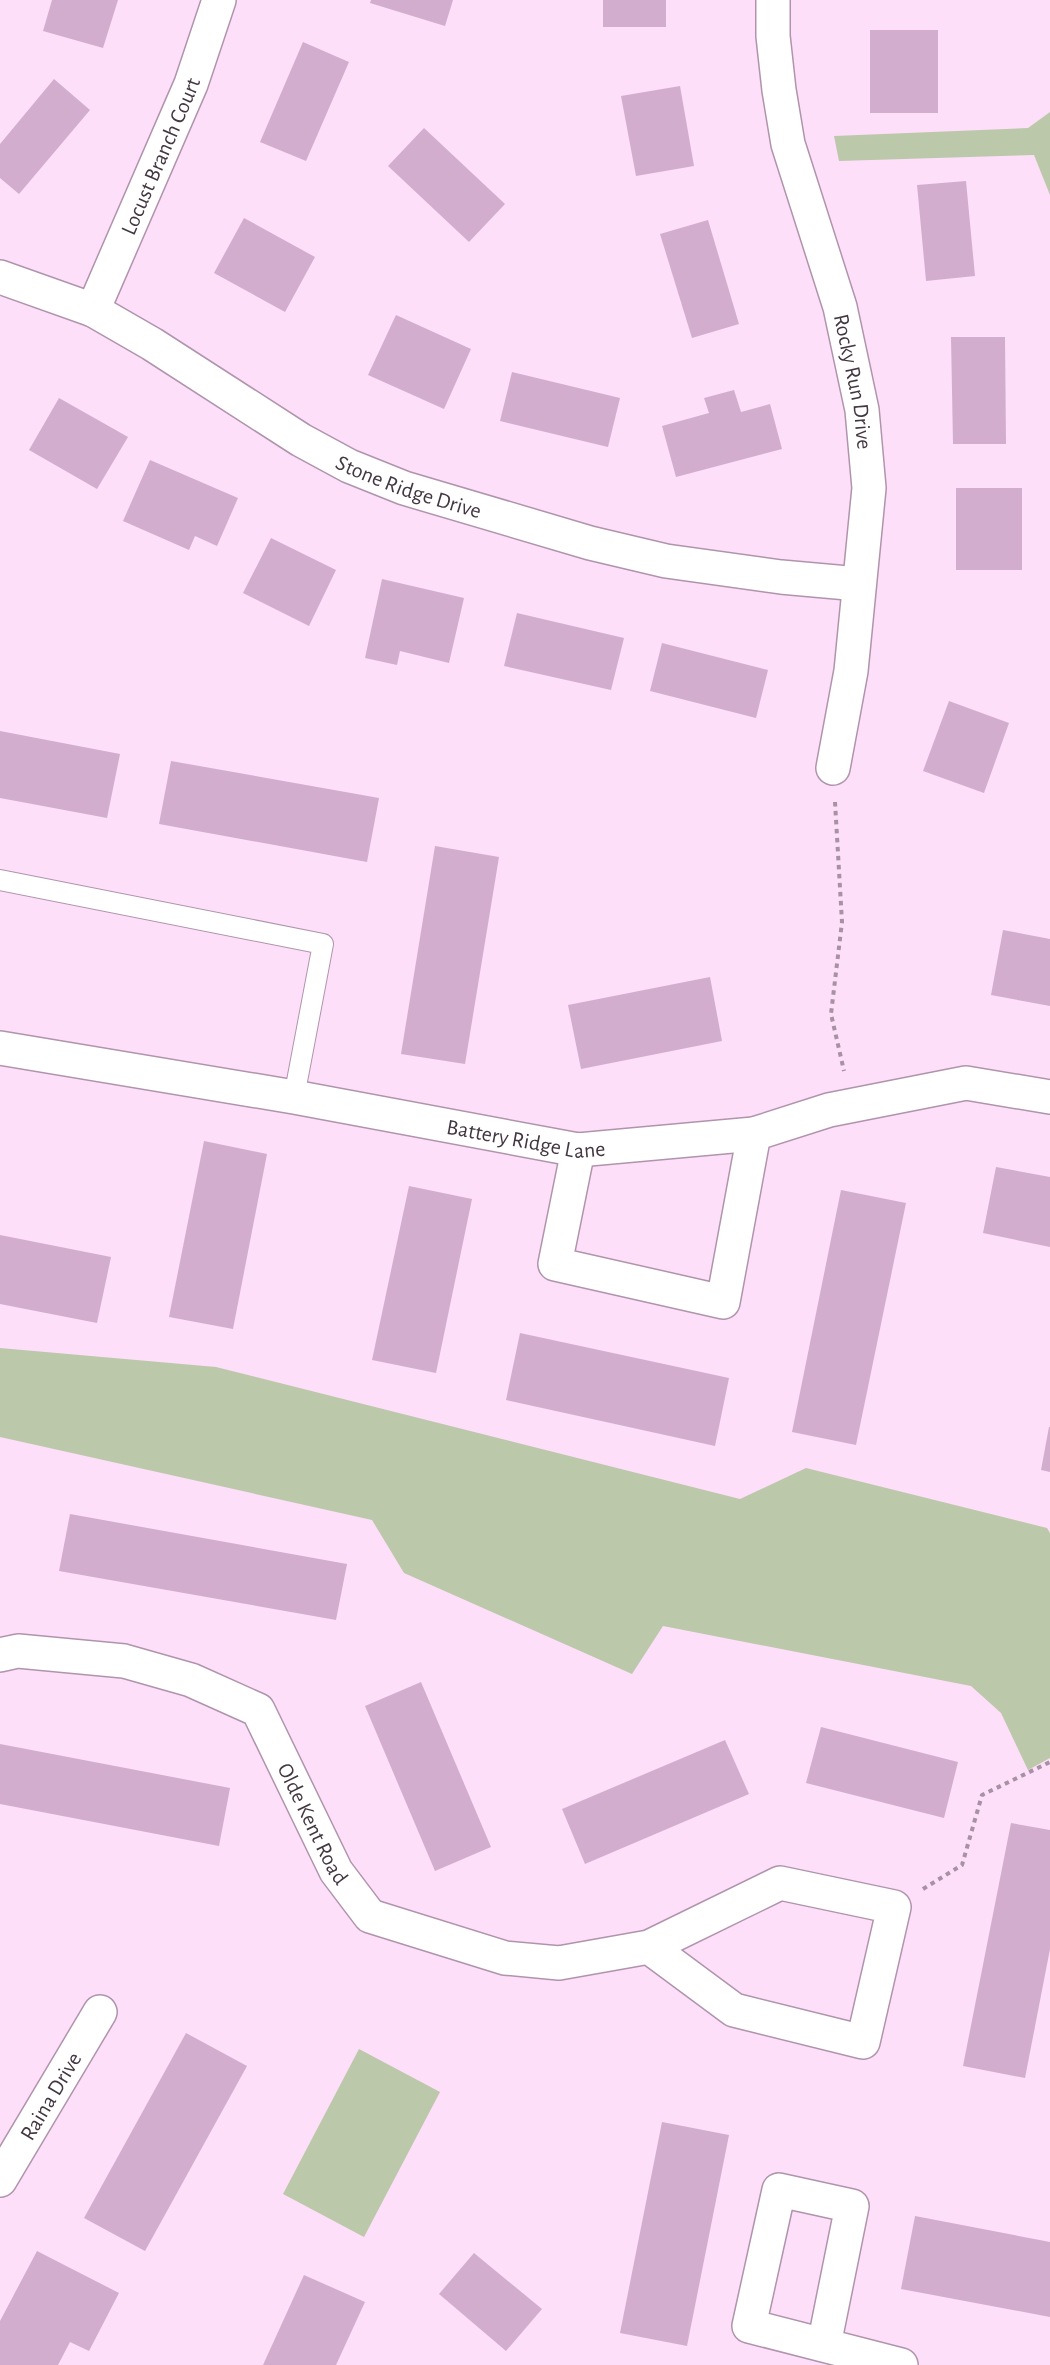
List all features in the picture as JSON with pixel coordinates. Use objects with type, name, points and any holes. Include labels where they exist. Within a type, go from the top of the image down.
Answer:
[{"type":"street","name":"Locust Branch Court","points":[[93,310],[191,84],[219,0]]},
{"type":"street","name":"Rocky Run Drive","points":[[773,0],[774,46],[788,144],[840,307],[862,410],[869,488],[851,672],[833,768]]},
{"type":"street","name":"Stone Ridge Drive","points":[[0,277],[93,310],[152,344],[301,440],[349,466],[404,488],[590,543],[666,561],[781,577],[859,584]]},
{"type":"street","name":"Battery Ridge Lane","points":[[0,1048],[294,1097],[578,1150],[754,1134],[829,1110],[966,1083],[1050,1097]]},
{"type":"street","points":[[578,1150],[555,1264],[723,1302],[754,1134]]},
{"type":"street","name":"Olde Kent Road","points":[[0,1655],[18,1651],[124,1661],[191,1680],[258,1710],[336,1870],[370,1916],[505,1958],[559,1963],[650,1947],[780,1882],[894,1907]]},
{"type":"street","points":[[650,1947],[734,2010],[863,2042],[894,1907]]},
{"type":"street","name":"Raina Drive","points":[[0,2180],[100,2012]]},
{"type":"street","points":[[824,2345],[852,2206],[779,2190],[749,2326],[901,2365]]},
{"type":"lane","points":[[0,880],[322,944],[294,1097]]},
{"type":"path","points":[[833,768],[842,922],[831,1014],[853,1105]]},
{"type":"path","points":[[894,1907],[962,1865],[982,1795],[1050,1762]]},
{"type":"green space","points":[[1050,112],[1050,195],[1034,155],[839,161],[834,136],[1028,128]]},
{"type":"green space","points":[[0,1348],[216,1367],[740,1499],[806,1468],[1047,1528],[1050,1533],[1050,1758],[1028,1770],[1001,1713],[971,1686],[663,1626],[632,1674],[404,1573],[372,1520],[0,1437]]},
{"type":"green space","points":[[359,2049],[440,2092],[364,2237],[283,2194]]},
{"type":"building","points":[[52,0],[118,0],[103,48],[43,31]]},
{"type":"building","points":[[371,0],[453,0],[445,26],[370,3]]},
{"type":"building","points":[[603,0],[666,0],[666,27],[603,27]]},
{"type":"building","points":[[870,30],[938,30],[938,113],[870,113]]},
{"type":"building","points":[[303,42],[349,62],[306,161],[260,142]]},
{"type":"building","points":[[54,79],[90,110],[19,194],[0,178],[0,144]]},
{"type":"building","points":[[680,86],[694,166],[636,176],[621,96]]},
{"type":"building","points":[[424,128],[505,204],[469,242],[388,166]]},
{"type":"building","points":[[966,181],[975,276],[926,281],[917,185]]},
{"type":"building","points":[[244,218],[315,257],[285,312],[214,273]]},
{"type":"building","points":[[708,220],[739,324],[692,338],[660,234]]},
{"type":"building","points":[[396,315],[471,349],[444,409],[368,375]]},
{"type":"building","points":[[951,337],[1005,337],[1006,444],[953,444]]},
{"type":"building","points":[[512,372],[620,398],[608,447],[500,421]]},
{"type":"building","points":[[734,390],[741,412],[770,404],[782,449],[676,477],[662,426],[709,413],[704,398]]},
{"type":"building","points":[[59,398],[128,437],[97,489],[29,450]]},
{"type":"building","points":[[150,460],[238,498],[217,546],[195,536],[189,550],[123,521]]},
{"type":"building","points":[[956,488],[1022,488],[1022,570],[956,570]]},
{"type":"building","points":[[271,538],[336,570],[309,626],[243,593]]},
{"type":"building","points":[[382,579],[464,598],[449,663],[400,651],[397,665],[365,658]]},
{"type":"building","points":[[517,613],[624,638],[611,690],[504,666]]},
{"type":"building","points":[[662,643],[768,670],[756,718],[650,691]]},
{"type":"building","points":[[949,701],[1009,723],[984,793],[923,771]]},
{"type":"building","points":[[0,731],[120,754],[107,818],[0,798]]},
{"type":"building","points":[[171,761],[379,798],[367,862],[159,824]]},
{"type":"building","points":[[435,846],[499,857],[465,1064],[401,1054]]},
{"type":"building","points":[[1003,930],[1050,939],[1050,1006],[991,995]]},
{"type":"building","points":[[710,977],[722,1041],[581,1069],[568,1005]]},
{"type":"building","points":[[204,1141],[267,1154],[233,1329],[169,1317]]},
{"type":"building","points":[[996,1167],[1050,1177],[1050,1247],[983,1233]]},
{"type":"building","points":[[409,1186],[472,1199],[436,1373],[372,1360]]},
{"type":"building","points":[[841,1190],[906,1203],[856,1445],[792,1432]]},
{"type":"building","points":[[0,1235],[111,1257],[97,1323],[0,1304]]},
{"type":"building","points":[[520,1333],[729,1378],[715,1446],[506,1400]]},
{"type":"building","points":[[1050,1427],[1050,1472],[1041,1470]]},
{"type":"building","points":[[70,1514],[347,1564],[336,1620],[59,1571]]},
{"type":"building","points":[[421,1682],[491,1847],[435,1871],[365,1706]]},
{"type":"building","points":[[821,1727],[958,1762],[944,1818],[806,1783]]},
{"type":"building","points":[[725,1740],[749,1794],[585,1864],[562,1809]]},
{"type":"building","points":[[0,1744],[230,1788],[219,1846],[0,1804]]},
{"type":"building","points":[[1011,1823],[1050,1830],[1050,1949],[1025,2078],[963,2066]]},
{"type":"building","points":[[186,2033],[247,2066],[145,2251],[84,2218]]},
{"type":"building","points":[[662,2122],[729,2135],[687,2346],[620,2333]]},
{"type":"building","points":[[915,2216],[1050,2242],[1050,2317],[901,2289]]},
{"type":"building","points":[[37,2251],[119,2293],[89,2351],[70,2342],[58,2365],[0,2365],[0,2321]]},
{"type":"building","points":[[474,2253],[542,2309],[506,2351],[439,2294]]},
{"type":"building","points":[[304,2275],[365,2302],[336,2365],[263,2365]]}]
